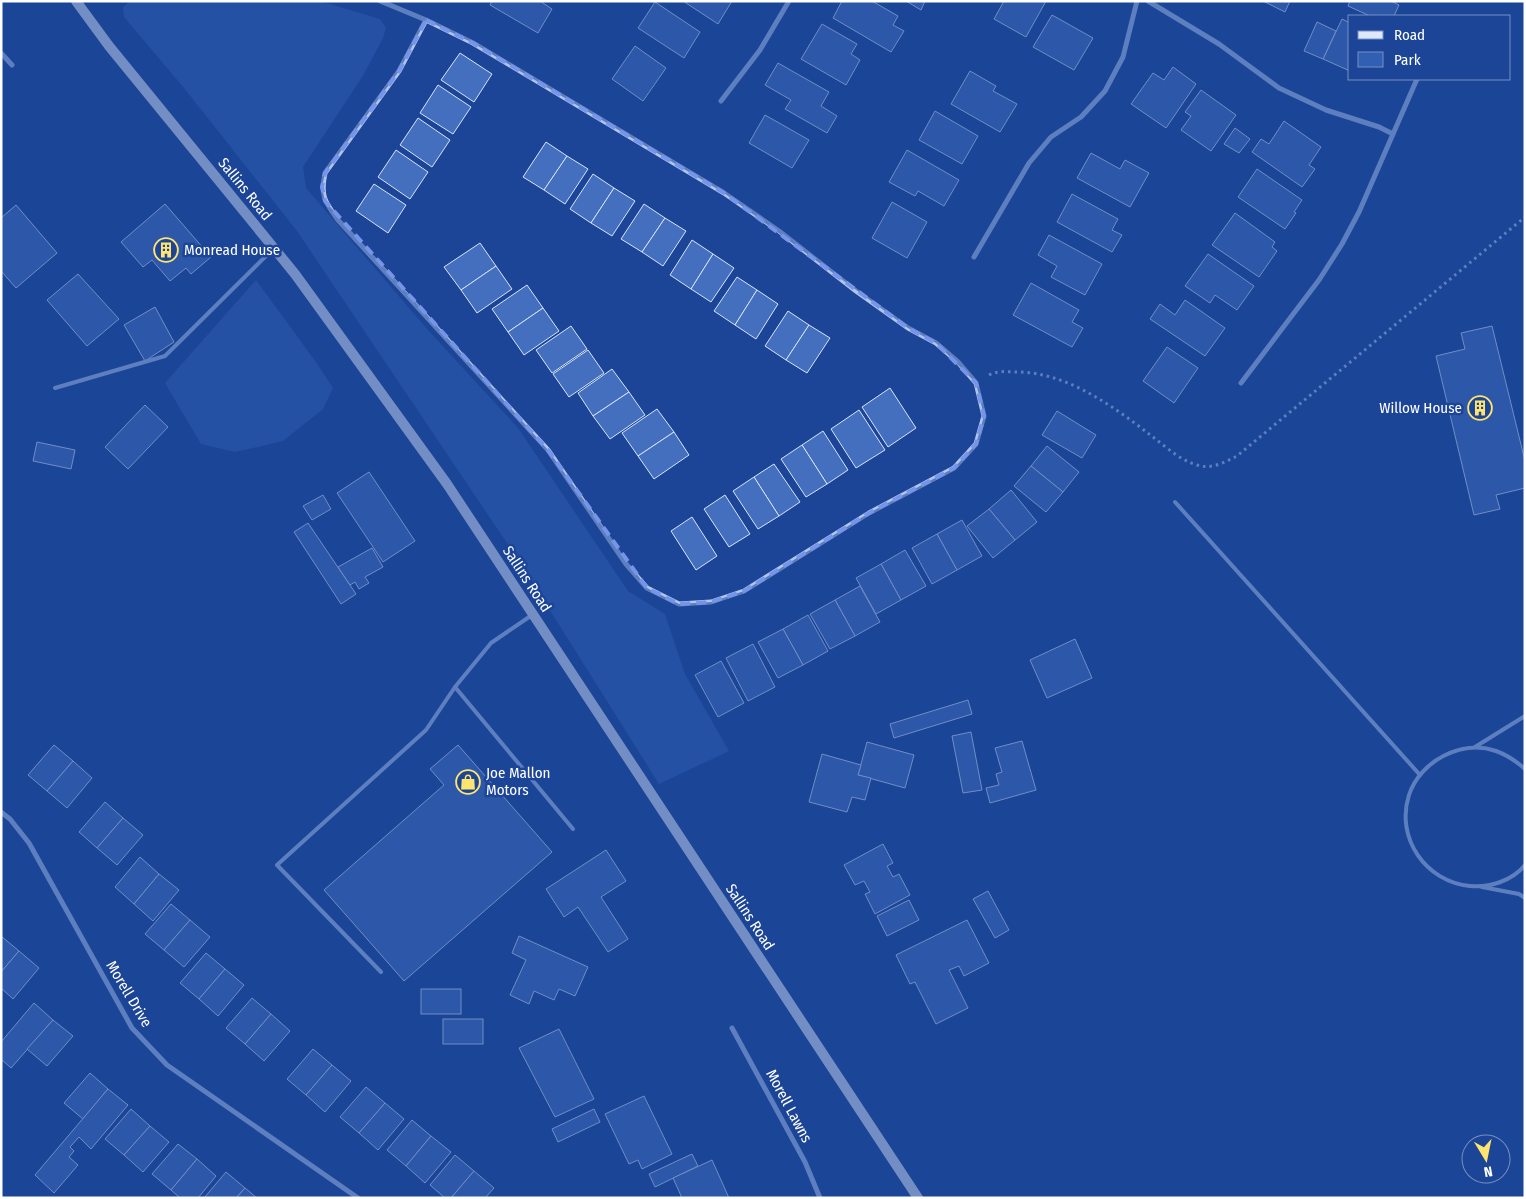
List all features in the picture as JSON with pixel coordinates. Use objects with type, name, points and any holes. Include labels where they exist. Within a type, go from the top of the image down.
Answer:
[{"type":"main road","name":"Sallins Road","points":[[76,1],[110,46],[295,274],[446,484],[918,1198]]},
{"type":"street","points":[[380,1],[426,20],[473,43],[724,193],[779,231],[856,291],[908,328],[936,343],[958,362],[976,382],[984,416],[976,444],[954,468],[869,513],[744,591],[711,602],[679,604],[647,588],[626,564],[548,450],[338,220],[325,201],[322,187],[325,173],[400,72],[426,20]]},
{"type":"street","points":[[721,101],[760,50],[789,1]]},
{"type":"street","points":[[974,257],[1029,163],[1051,137],[1081,116],[1105,91],[1123,57],[1137,1]]},
{"type":"street","points":[[1148,1],[1219,44],[1279,88],[1326,110],[1379,127],[1393,134]]},
{"type":"street","points":[[1,52],[12,65]]},
{"type":"street","points":[[1241,383],[1319,280],[1342,244],[1359,212],[1417,80]]},
{"type":"street","name":"Morell Drive","points":[[1,812],[10,819],[29,843],[132,1028],[167,1065],[358,1198]]},
{"type":"street","name":"Morell Lawns","points":[[732,1028],[805,1162],[820,1198]]},
{"type":"lane","points":[[55,388],[164,356],[274,248]]},
{"type":"lane","points":[[1175,502],[1420,774]]},
{"type":"lane","points":[[380,972],[277,865],[426,730],[454,687],[491,643],[532,615]]},
{"type":"lane","points":[[454,687],[573,829]]},
{"type":"lane","points":[[1475,748],[1525,716]]},
{"type":"lane","points":[[1525,769],[1512,758],[1494,750],[1475,748],[1454,751],[1435,760],[1420,774],[1409,794],[1405,817],[1409,839],[1416,853],[1436,875],[1456,884],[1519,894],[1525,898]]},
{"type":"lane","points":[[1479,887],[1502,882],[1521,870],[1525,865]]},
{"type":"highlighted area","points":[[426,20],[473,43],[724,193],[908,328],[936,343],[976,383],[984,416],[976,444],[954,468],[869,513],[744,591],[711,602],[679,604],[647,588],[548,450],[325,201],[322,187],[325,173],[399,71]]},
{"type":"green space","points":[[130,1],[320,1],[380,19],[386,28],[383,38],[364,74],[303,167],[306,188],[428,330],[518,428],[628,591],[665,614],[685,674],[729,751],[659,784],[519,561],[297,231],[184,88],[124,17],[123,7]]},
{"type":"green space","points":[[256,280],[333,388],[323,409],[283,441],[235,452],[201,444],[165,383]]},
{"type":"building","points":[[492,1],[540,1],[552,9],[538,33],[490,5]]},
{"type":"building","points":[[683,1],[732,1],[718,24]]},
{"type":"building","points":[[842,1],[872,1],[898,16],[893,25],[904,31],[891,52],[833,18]]},
{"type":"building","points":[[906,1],[925,1],[921,10]]},
{"type":"building","points":[[1004,1],[1046,1],[1026,37],[994,19]]},
{"type":"building","points":[[1263,1],[1290,1],[1285,12]]},
{"type":"building","points":[[1350,1],[1391,1],[1399,5],[1394,15],[1368,15],[1348,6]]},
{"type":"building","points":[[655,2],[700,32],[684,58],[638,28]]},
{"type":"building","points":[[1052,15],[1093,38],[1074,70],[1033,47]]},
{"type":"building","points":[[1342,19],[1348,22],[1348,70],[1323,59]]},
{"type":"building","points":[[1317,22],[1336,31],[1323,59],[1304,51]]},
{"type":"building","points":[[822,24],[857,44],[851,54],[860,60],[846,85],[801,59]]},
{"type":"building","points":[[635,46],[666,68],[643,101],[612,79]]},
{"type":"building","points":[[460,53],[492,74],[474,102],[441,80]]},
{"type":"building","points":[[778,63],[829,92],[821,106],[837,116],[827,133],[785,109],[791,100],[765,85]]},
{"type":"building","points":[[1173,67],[1196,84],[1166,128],[1131,104],[1153,73],[1164,80]]},
{"type":"building","points":[[970,71],[996,86],[993,91],[1017,104],[1000,132],[951,104]]},
{"type":"building","points":[[438,85],[471,107],[453,134],[420,113]]},
{"type":"building","points":[[1201,90],[1236,115],[1211,151],[1181,130],[1191,116],[1185,112]]},
{"type":"building","points":[[935,111],[978,136],[962,164],[919,140]]},
{"type":"building","points":[[765,115],[809,140],[792,168],[749,143]]},
{"type":"building","points":[[418,118],[450,140],[432,167],[400,145]]},
{"type":"building","points":[[1284,121],[1321,147],[1309,165],[1315,169],[1302,187],[1252,152],[1261,139],[1269,144]]},
{"type":"building","points":[[1235,128],[1250,139],[1239,153],[1224,144]]},
{"type":"building","points":[[546,142],[567,156],[544,190],[523,177]]},
{"type":"building","points":[[396,150],[428,172],[410,199],[378,177]]},
{"type":"building","points":[[907,150],[959,180],[944,206],[918,191],[915,196],[889,182]]},
{"type":"building","points":[[1091,153],[1120,169],[1125,160],[1149,173],[1130,207],[1077,178]]},
{"type":"building","points":[[567,156],[588,169],[565,204],[544,190]]},
{"type":"building","points":[[1257,169],[1302,200],[1285,229],[1238,197]]},
{"type":"building","points":[[593,174],[614,188],[591,223],[570,209]]},
{"type":"building","points":[[374,184],[406,205],[388,233],[356,211]]},
{"type":"building","points":[[614,188],[635,201],[612,236],[591,223]]},
{"type":"building","points":[[1072,194],[1118,219],[1112,230],[1122,235],[1112,252],[1057,222]]},
{"type":"building","points":[[892,202],[927,222],[907,258],[872,238]]},
{"type":"building","name":"Monread House","points":[[165,204],[211,257],[191,274],[186,268],[170,281],[152,260],[143,267],[121,242]]},
{"type":"building","points":[[644,204],[665,218],[642,252],[621,239]]},
{"type":"building","points":[[16,205],[57,253],[16,288],[1,271],[1,218]]},
{"type":"building","points":[[1235,213],[1275,242],[1272,247],[1277,251],[1259,277],[1212,245]]},
{"type":"building","points":[[665,218],[686,231],[663,266],[642,252]]},
{"type":"building","points":[[1049,235],[1102,264],[1085,295],[1051,277],[1057,266],[1038,255]]},
{"type":"building","points":[[692,240],[713,254],[691,289],[670,275]]},
{"type":"building","points":[[480,243],[496,266],[461,290],[444,267]]},
{"type":"building","points":[[713,254],[734,268],[711,302],[691,289]]},
{"type":"building","points":[[1208,254],[1254,286],[1237,310],[1215,295],[1210,303],[1185,286]]},
{"type":"building","points":[[496,266],[512,289],[477,313],[461,290]]},
{"type":"building","points":[[78,274],[119,319],[87,346],[47,300]]},
{"type":"building","points":[[737,277],[757,290],[735,325],[714,311]]},
{"type":"building","points":[[1031,283],[1079,310],[1072,322],[1083,328],[1072,347],[1013,315]]},
{"type":"building","points":[[527,285],[543,308],[508,332],[492,309]]},
{"type":"building","points":[[757,290],[778,304],[756,339],[735,325]]},
{"type":"building","points":[[1185,300],[1225,328],[1205,356],[1150,319],[1160,304],[1175,315]]},
{"type":"building","points":[[155,307],[174,342],[145,361],[124,325]]},
{"type":"building","points":[[543,308],[559,331],[524,355],[508,332]]},
{"type":"building","points":[[788,311],[809,325],[786,360],[765,346]]},
{"type":"building","points":[[809,325],[830,338],[807,373],[786,360]]},
{"type":"building","points":[[571,326],[587,349],[552,373],[536,350]]},
{"type":"building","name":"Willow House","points":[[1492,326],[1525,461],[1525,488],[1496,495],[1500,509],[1474,515],[1436,356],[1465,349],[1461,333]]},
{"type":"building","points":[[1167,347],[1198,368],[1174,403],[1143,381]]},
{"type":"building","points":[[588,350],[604,373],[569,397],[553,374]]},
{"type":"building","points":[[612,369],[629,392],[593,416],[578,393]]},
{"type":"building","points":[[890,388],[916,428],[888,447],[862,407]]},
{"type":"building","points":[[629,392],[645,415],[610,439],[593,416]]},
{"type":"building","points":[[145,405],[168,427],[128,469],[105,447]]},
{"type":"building","points":[[657,409],[674,432],[638,456],[622,433]]},
{"type":"building","points":[[859,410],[885,450],[856,468],[831,429]]},
{"type":"building","points":[[1057,411],[1096,435],[1082,458],[1042,435]]},
{"type":"building","points":[[823,431],[848,470],[827,484],[802,445]]},
{"type":"building","points":[[674,432],[689,455],[654,479],[638,456]]},
{"type":"building","points":[[37,442],[75,450],[71,469],[33,461]]},
{"type":"building","points":[[802,445],[827,484],[806,497],[781,459]]},
{"type":"building","points":[[1047,446],[1079,472],[1063,492],[1031,466]]},
{"type":"building","points":[[774,464],[800,502],[779,516],[754,477]]},
{"type":"building","points":[[1031,466],[1063,492],[1046,512],[1014,486]]},
{"type":"building","points":[[369,472],[415,541],[383,562],[337,493]]},
{"type":"building","points":[[754,477],[779,516],[758,529],[733,491]]},
{"type":"building","points":[[1011,490],[1037,522],[1015,540],[989,509]]},
{"type":"building","points":[[323,495],[331,509],[312,520],[303,506]]},
{"type":"building","points":[[725,495],[750,534],[729,547],[704,509]]},
{"type":"building","points":[[989,509],[1015,540],[993,558],[967,526]]},
{"type":"building","points":[[692,517],[717,556],[696,570],[671,531]]},
{"type":"building","points":[[962,520],[982,556],[957,570],[937,534]]},
{"type":"building","points":[[308,523],[356,594],[341,604],[294,532]]},
{"type":"building","points":[[937,534],[957,570],[932,584],[912,548]]},
{"type":"building","points":[[372,548],[383,567],[365,577],[369,583],[359,589],[355,582],[350,585],[338,567]]},
{"type":"building","points":[[905,550],[926,586],[901,600],[881,564]]},
{"type":"building","points":[[881,564],[901,600],[876,614],[856,578]]},
{"type":"building","points":[[860,586],[880,622],[855,636],[835,600]]},
{"type":"building","points":[[835,600],[855,636],[830,649],[810,614]]},
{"type":"building","points":[[808,615],[828,651],[803,665],[783,629]]},
{"type":"building","points":[[783,629],[803,665],[778,678],[758,642]]},
{"type":"building","points":[[1075,639],[1092,678],[1047,698],[1030,660]]},
{"type":"building","points":[[753,644],[775,687],[748,701],[726,658]]},
{"type":"building","points":[[721,661],[744,703],[718,717],[695,675]]},
{"type":"building","points":[[968,700],[972,714],[894,738],[890,724]]},
{"type":"building","points":[[971,732],[982,790],[963,793],[952,736]]},
{"type":"building","points":[[1022,741],[1036,790],[990,803],[986,788],[999,785],[996,774],[1002,772],[995,748]]},
{"type":"building","points":[[867,742],[914,755],[905,788],[858,775]]},
{"type":"building","points":[[54,745],[73,761],[47,791],[28,775]]},
{"type":"building","points":[[458,745],[552,852],[404,981],[324,890],[444,785],[430,769]]},
{"type":"building","points":[[822,754],[861,765],[858,775],[871,778],[865,800],[852,797],[847,812],[809,802]]},
{"type":"building","points":[[73,761],[92,778],[67,808],[47,791]]},
{"type":"building","points":[[105,802],[123,818],[97,848],[79,832]]},
{"type":"building","points":[[123,818],[143,835],[117,865],[97,848]]},
{"type":"building","points":[[883,844],[893,863],[887,866],[893,877],[899,874],[910,895],[875,914],[865,894],[870,892],[864,881],[855,885],[844,865]]},
{"type":"building","points":[[606,850],[626,881],[601,897],[628,939],[608,952],[578,907],[564,917],[546,889]]},
{"type":"building","points":[[140,857],[159,874],[134,904],[115,887]]},
{"type":"building","points":[[159,874],[179,890],[153,921],[134,904]]},
{"type":"building","points":[[988,891],[1009,930],[995,938],[973,899]]},
{"type":"building","points":[[909,900],[919,920],[887,936],[877,916]]},
{"type":"building","points":[[171,904],[190,920],[164,950],[145,934]]},
{"type":"building","points":[[190,920],[210,937],[184,967],[164,950]]},
{"type":"building","points":[[967,920],[989,963],[964,976],[959,966],[949,970],[968,1008],[936,1024],[915,982],[910,984],[896,955]]},
{"type":"building","points":[[1,936],[19,951],[1,972]]},
{"type":"building","points":[[519,936],[588,967],[575,996],[559,989],[554,1000],[534,991],[529,1004],[510,995],[526,960],[512,953]]},
{"type":"building","points":[[19,951],[39,968],[13,999],[1,988],[1,972]]},
{"type":"building","points":[[206,953],[225,969],[199,999],[180,983]]},
{"type":"building","points":[[225,969],[244,985],[218,1016],[199,999]]},
{"type":"building","points":[[421,989],[461,989],[461,1014],[421,1014]]},
{"type":"building","points":[[252,998],[271,1014],[245,1044],[226,1028]]},
{"type":"building","points":[[34,1003],[53,1020],[11,1068],[1,1059],[1,1042]]},
{"type":"building","points":[[271,1014],[290,1031],[264,1061],[245,1044]]},
{"type":"building","points":[[443,1019],[483,1019],[483,1044],[443,1044]]},
{"type":"building","points":[[53,1020],[73,1036],[47,1066],[27,1049]]},
{"type":"building","points":[[559,1029],[594,1099],[555,1117],[519,1048]]},
{"type":"building","points":[[313,1049],[332,1065],[306,1095],[287,1079]]},
{"type":"building","points":[[332,1065],[351,1081],[325,1112],[306,1095]]},
{"type":"building","points":[[90,1073],[108,1089],[83,1119],[64,1103]]},
{"type":"building","points":[[366,1087],[385,1103],[359,1133],[340,1117]]},
{"type":"building","points":[[108,1089],[128,1105],[91,1149],[79,1137],[70,1147],[74,1151],[69,1157],[78,1165],[54,1193],[35,1175]]},
{"type":"building","points":[[644,1096],[672,1154],[642,1169],[638,1160],[629,1164],[605,1114]]},
{"type":"building","points":[[385,1103],[404,1119],[378,1150],[359,1133]]},
{"type":"building","points":[[131,1109],[150,1126],[124,1155],[105,1139]]},
{"type":"building","points":[[594,1109],[600,1122],[558,1142],[552,1129]]},
{"type":"building","points":[[412,1120],[431,1136],[406,1166],[387,1150]]},
{"type":"building","points":[[150,1126],[169,1142],[143,1172],[124,1155]]},
{"type":"building","points":[[431,1136],[451,1152],[425,1183],[406,1166]]},
{"type":"building","points":[[178,1144],[197,1159],[171,1190],[152,1174]]},
{"type":"building","points":[[692,1154],[698,1166],[655,1187],[649,1174]]},
{"type":"building","points":[[455,1155],[474,1171],[451,1198],[445,1198],[430,1185]]},
{"type":"building","points":[[197,1159],[216,1176],[198,1198],[180,1198],[171,1190]]},
{"type":"building","points":[[712,1160],[729,1198],[682,1198],[673,1178]]},
{"type":"building","points":[[474,1171],[494,1188],[485,1198],[451,1198]]},
{"type":"building","points":[[226,1172],[245,1188],[236,1198],[204,1198]]},
{"type":"building","points":[[245,1188],[257,1198],[236,1198]]},
{"type":"place","name":"Monread House","points":[[166,250]]},
{"type":"place","name":"Willow House","points":[[1480,408]]},
{"type":"place","name":"Joe Mallon Motors","points":[[468,782]]}]
